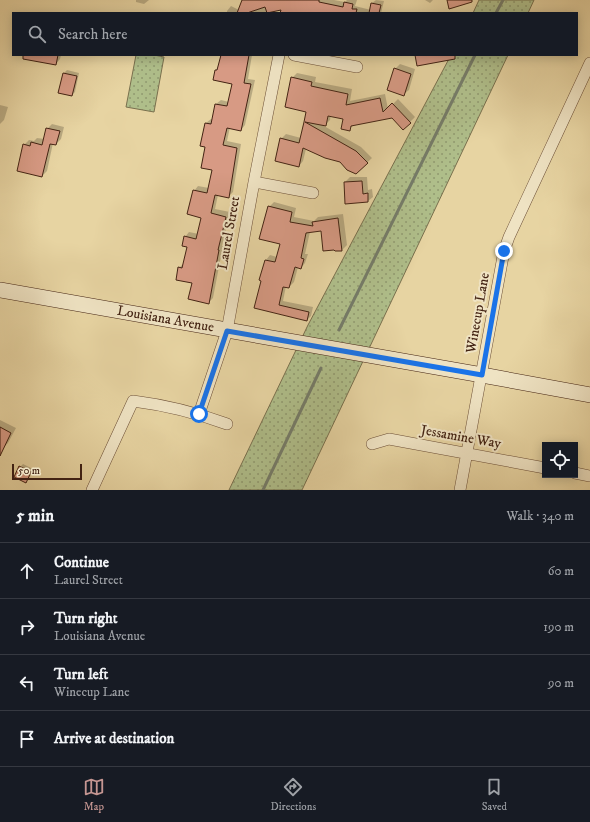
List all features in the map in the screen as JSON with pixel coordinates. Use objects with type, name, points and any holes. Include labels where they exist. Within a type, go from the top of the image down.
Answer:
[{"type":"street","name":"Laurel Street","points":[[199,414],[227,331],[279,56]]},
{"type":"street","points":[[300,56],[357,66]]},
{"type":"street","name":"Winecup Lane","points":[[460,490],[504,251],[509,237],[590,62]]},
{"type":"street","points":[[254,182],[314,193]]},
{"type":"street","name":"Louisiana Avenue","points":[[0,290],[482,375],[590,396]]},
{"type":"street","points":[[92,490],[133,401],[199,414],[227,424]]},
{"type":"street","name":"Jessamine Way","points":[[372,444],[389,439],[542,467]]},
{"type":"street","points":[[578,474],[590,476]]},
{"type":"green space","points":[[479,0],[534,0],[528,12],[473,12]]},
{"type":"green space","points":[[136,56],[164,57],[154,112],[126,107]]},
{"type":"green space","points":[[450,56],[508,56],[302,490],[229,490],[308,325]]},
{"type":"building","points":[[242,0],[319,0],[319,2],[343,7],[344,2],[353,4],[352,9],[357,9],[356,12],[280,12],[281,10],[267,12],[265,7],[250,12],[237,12]]},
{"type":"building","points":[[447,0],[472,0],[472,2],[449,9]]},
{"type":"building","points":[[371,3],[381,5],[379,12],[369,12]]},
{"type":"building","points":[[23,56],[58,56],[56,65],[23,59]]},
{"type":"building","points":[[221,56],[249,56],[244,83],[251,84],[241,131],[227,128],[223,145],[237,148],[229,198],[215,195],[211,213],[226,217],[218,250],[209,304],[188,299],[192,283],[176,280],[178,267],[182,268],[187,247],[182,246],[184,236],[196,239],[201,218],[187,214],[193,190],[207,193],[212,170],[201,168],[205,147],[200,146],[205,123],[211,124],[215,104],[227,106],[232,84],[213,80],[215,70],[217,70]]},
{"type":"building","points":[[415,56],[455,56],[455,59],[417,66]]},
{"type":"building","points":[[394,68],[411,74],[404,96],[387,90]]},
{"type":"building","points":[[63,73],[77,76],[72,96],[58,93]]},
{"type":"building","points":[[291,77],[312,82],[311,86],[348,94],[346,105],[380,98],[383,112],[392,103],[411,123],[403,130],[392,118],[351,126],[350,131],[341,129],[343,119],[328,116],[326,126],[305,122],[356,151],[368,163],[356,174],[347,170],[340,162],[325,158],[303,148],[299,167],[275,161],[280,138],[299,143],[306,112],[285,107]]},
{"type":"building","points":[[46,128],[60,131],[56,145],[50,144],[42,177],[17,171],[23,144],[30,146],[31,142],[42,145]]},
{"type":"building","points":[[362,181],[363,194],[368,193],[368,202],[345,204],[344,182]]},
{"type":"building","points":[[268,206],[292,212],[290,222],[313,226],[312,222],[338,218],[342,251],[323,251],[321,231],[306,233],[301,258],[304,259],[301,269],[295,267],[289,288],[283,287],[279,305],[309,312],[307,321],[254,308],[261,281],[259,280],[265,260],[275,262],[280,244],[259,239]]},
{"type":"building","points":[[0,427],[11,433],[0,456]]},
{"type":"building","points":[[19,466],[31,472],[26,483],[14,477]]},
{"type":"waterway","points":[[497,12],[503,0]]},
{"type":"waterway","points":[[339,330],[475,56]]},
{"type":"waterway","points":[[263,490],[321,368]]},
{"type":"route","points":[[199,414],[227,331],[482,375],[504,251]]}]
